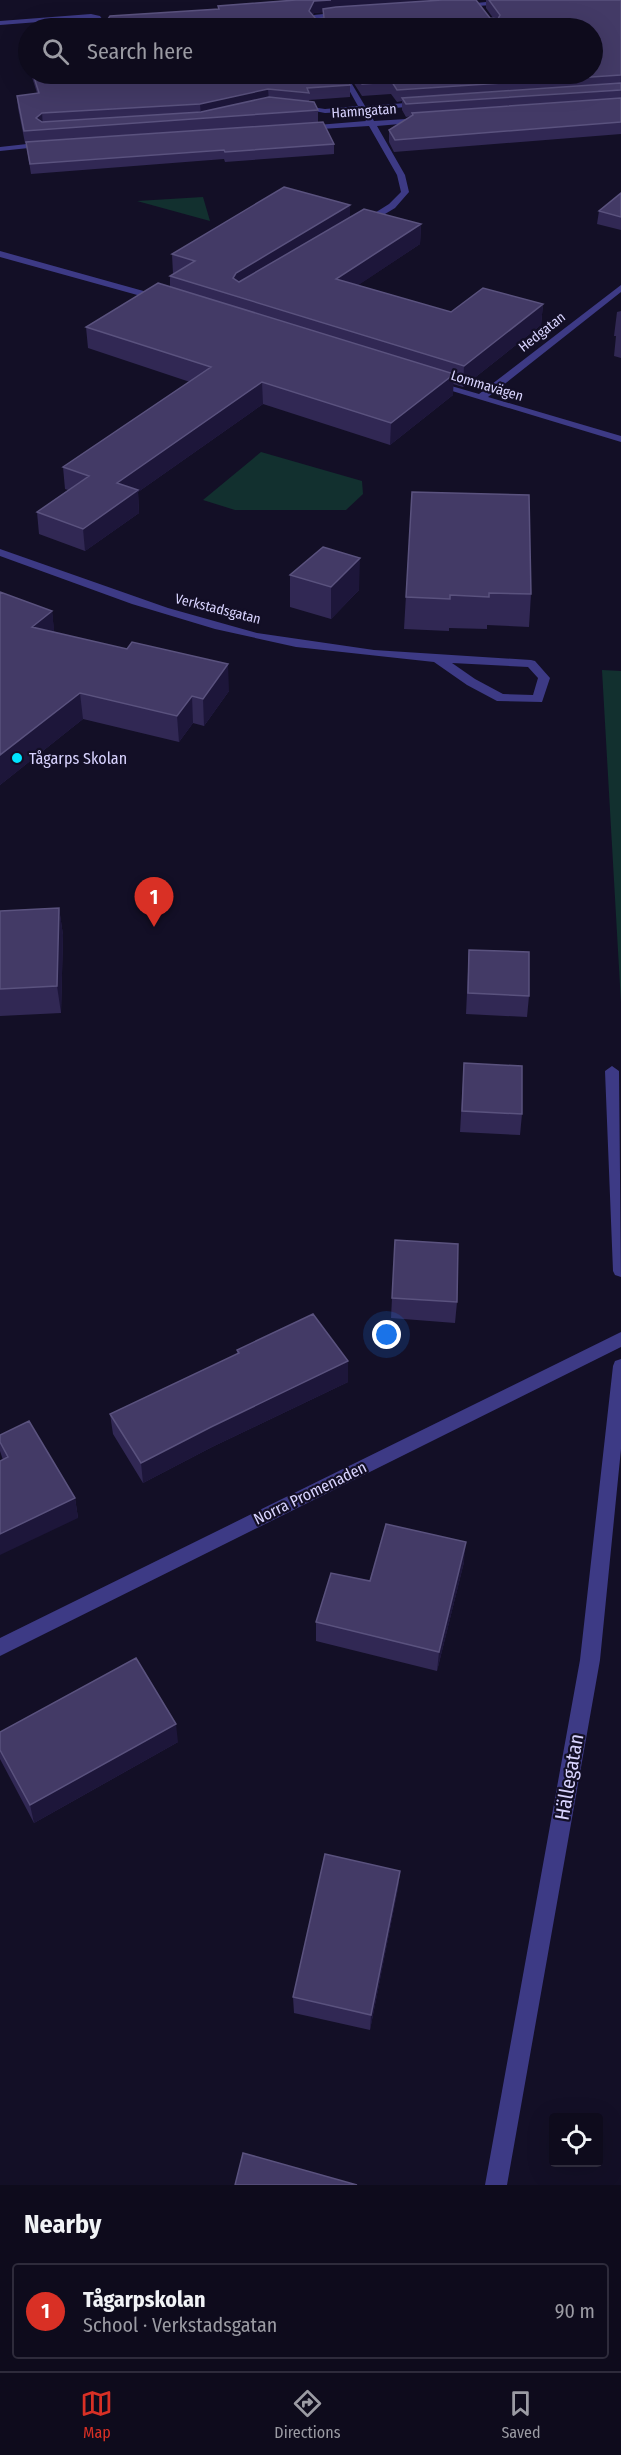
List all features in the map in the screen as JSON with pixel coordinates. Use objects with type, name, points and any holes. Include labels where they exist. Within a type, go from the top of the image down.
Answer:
[{"type":"street","points":[[453,6],[541,0]]},
{"type":"street","points":[[477,4],[483,12]]},
{"type":"street","points":[[316,18],[348,14]]},
{"type":"street","points":[[65,18],[91,16],[95,18]]},
{"type":"street","points":[[0,23],[18,22]]},
{"type":"street","points":[[348,84],[401,175],[405,192],[399,201],[360,226]]},
{"type":"street","points":[[290,106],[325,111],[432,104]]},
{"type":"street","name":"Hamngatan","points":[[300,128],[430,120]]},
{"type":"street","points":[[0,149],[53,144]]},
{"type":"street","points":[[0,254],[168,301]]},
{"type":"street","name":"Hedgatan","points":[[480,398],[621,288]]},
{"type":"street","name":"Lommavägen","points":[[424,381],[620,437]]},
{"type":"street","name":"Verkstadsgatan","points":[[0,552],[96,587],[221,627],[340,650],[438,659],[531,664],[544,678],[538,699],[501,698],[471,682],[438,659]]},
{"type":"street","points":[[617,1075],[621,1271]]},
{"type":"street","name":"Norra Promenaden","points":[[0,1647],[621,1339]]},
{"type":"street","name":"Hällegatan","points":[[496,2185],[591,1660],[621,1366]]},
{"type":"green space","points":[[203,197],[210,221],[137,201]]},
{"type":"green space","points":[[261,452],[362,481],[363,494],[346,510],[235,510],[203,500]]},
{"type":"green space","points":[[602,670],[621,671],[621,1003]]},
{"type":"building","points":[[296,0],[331,0],[314,1],[309,11],[315,18],[109,18],[110,16],[219,9],[218,6]]},
{"type":"building","points":[[442,0],[476,0],[490,18],[324,18],[323,9]]},
{"type":"building","points":[[489,0],[621,0],[621,75],[603,76],[603,18],[498,18],[500,15]]},
{"type":"building","points":[[621,83],[621,90],[406,104],[402,98]]},
{"type":"building","points":[[36,84],[350,85],[307,88],[309,93],[268,89],[200,104],[42,113],[36,118],[42,122],[201,112],[269,97],[314,102],[318,110],[24,131],[17,96],[39,93]]},
{"type":"building","points":[[393,84],[487,84],[397,90]]},
{"type":"building","points":[[621,98],[621,122],[395,140],[389,130],[413,115],[412,113]]},
{"type":"building","points":[[323,122],[334,144],[30,164],[26,142]]},
{"type":"building","points":[[284,187],[350,205],[236,273],[233,278],[239,282],[364,209],[421,224],[336,279],[451,312],[483,288],[543,304],[464,366],[170,276],[195,261],[172,254]]},
{"type":"building","points":[[621,193],[621,217],[599,211]]},
{"type":"building","points":[[158,283],[454,374],[391,423],[262,382],[117,483],[138,490],[83,529],[37,512],[89,476],[63,467],[211,367],[86,327]]},
{"type":"building","points":[[412,492],[529,495],[531,594],[489,593],[489,597],[450,595],[450,599],[406,597]]},
{"type":"building","points":[[323,547],[360,558],[331,587],[290,575]]},
{"type":"building","points":[[0,592],[52,611],[32,627],[127,649],[132,642],[228,664],[203,699],[192,696],[177,716],[80,693],[0,755]]},
{"type":"building","points":[[59,908],[57,986],[0,989],[0,911]]},
{"type":"building","points":[[469,950],[529,952],[529,996],[468,993]]},
{"type":"building","points":[[464,1063],[522,1066],[522,1114],[462,1111]]},
{"type":"building","points":[[395,1240],[458,1244],[457,1302],[392,1298]]},
{"type":"building","points":[[313,1314],[348,1361],[141,1463],[110,1414],[239,1353],[237,1350]]},
{"type":"building","points":[[29,1421],[75,1498],[0,1534],[0,1461],[8,1457],[0,1442],[0,1435]]},
{"type":"building","points":[[386,1524],[466,1542],[439,1652],[316,1622],[331,1573],[370,1581]]},
{"type":"building","points":[[136,1658],[176,1724],[30,1805],[0,1750],[0,1732]]},
{"type":"building","points":[[325,1854],[400,1871],[371,2015],[293,1997]]},
{"type":"building","points":[[243,2153],[357,2185],[235,2185]]},
{"type":"place","name":"Tågarps Skolan","points":[[17,758]]},
{"type":"place","name":"Tågarpskolan","points":[[154,927]]}]
